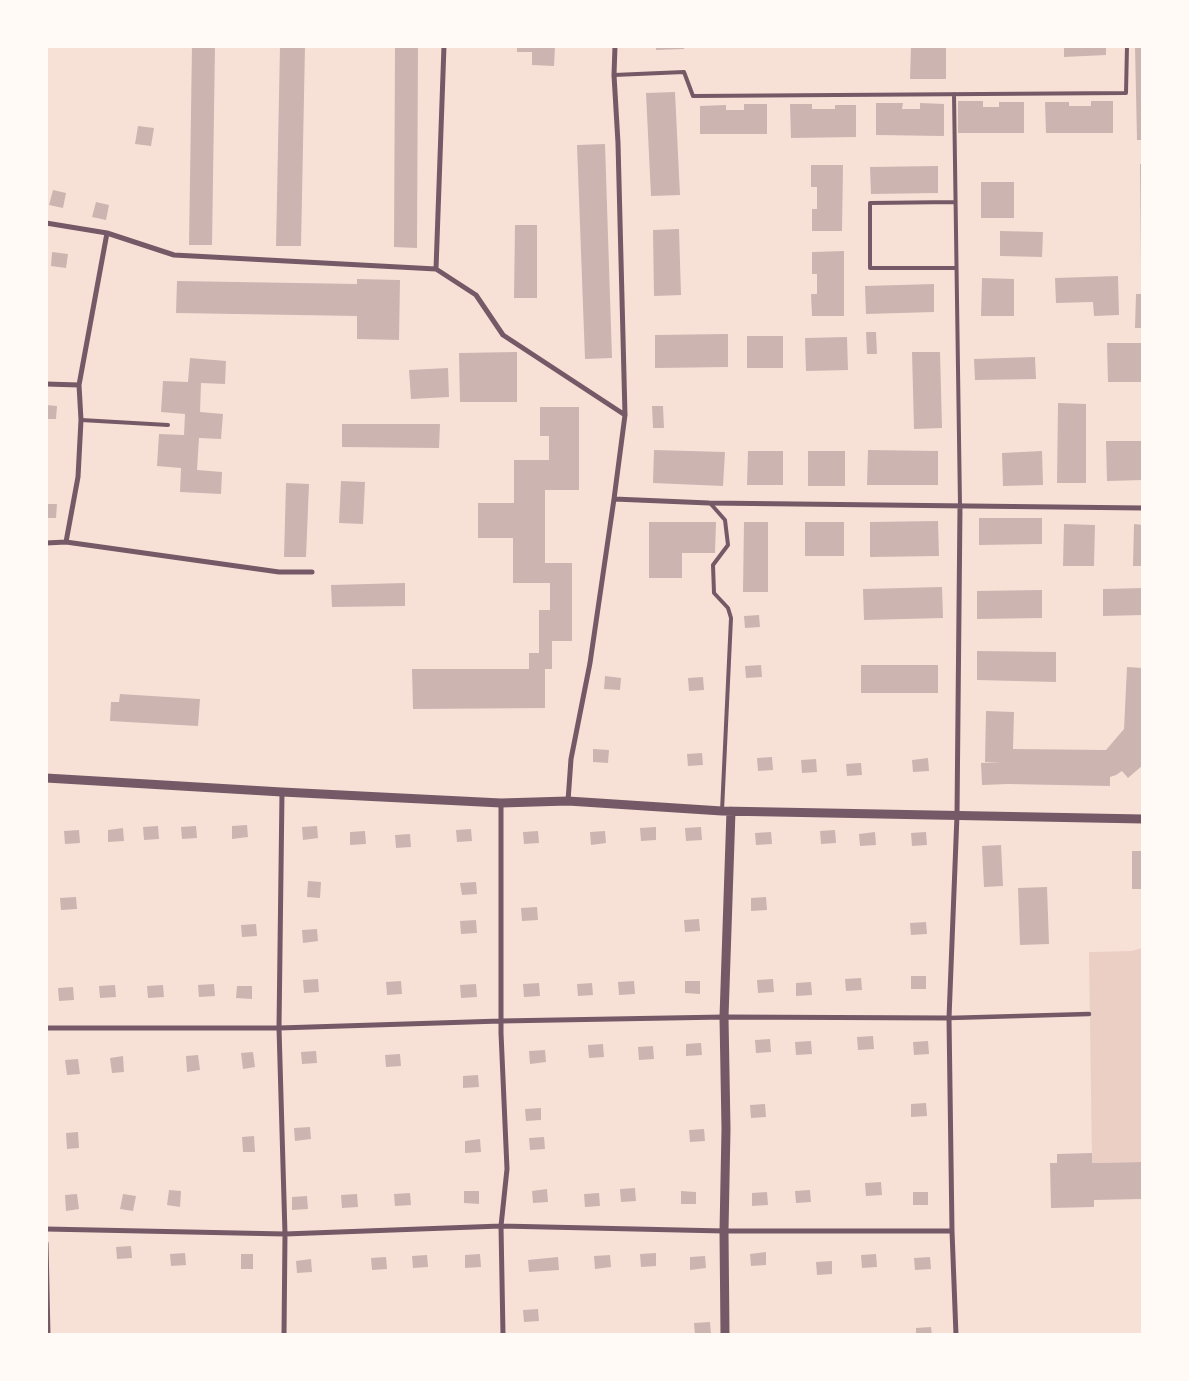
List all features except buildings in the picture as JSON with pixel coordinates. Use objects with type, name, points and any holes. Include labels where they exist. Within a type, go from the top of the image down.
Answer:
[{"type":"street","points":[[436,269],[444,46]]},
{"type":"street","points":[[568,801],[571,759],[590,663],[625,415],[618,143],[614,75],[615,46]]},
{"type":"street","points":[[46,223],[107,233],[174,255],[436,269],[476,295],[503,335],[625,415]]},
{"type":"street","points":[[66,542],[78,477],[81,420],[79,385],[107,233]]},
{"type":"street","points":[[46,384],[79,385]]},
{"type":"street","points":[[614,500],[709,503],[1143,508]]},
{"type":"street","points":[[956,1335],[952,1231],[949,1018],[958,815],[960,506]]},
{"type":"street","points":[[46,544],[66,542],[279,572],[312,572]]},
{"type":"street","points":[[46,778],[501,803],[568,801],[726,811],[1143,819]]},
{"type":"street","points":[[282,792],[280,1028],[285,1234],[284,1335]]},
{"type":"street","points":[[501,803],[501,1021],[507,1169],[501,1226],[503,1335]]},
{"type":"street","points":[[725,1335],[724,1231],[726,1129],[724,1017],[726,811]]},
{"type":"street","points":[[46,1028],[280,1028],[501,1021],[724,1017],[949,1018],[1089,1014]]},
{"type":"street","points":[[46,1229],[285,1234],[501,1226],[724,1231],[952,1231]]},
{"type":"street","points":[[46,1244],[48,1335]]},
{"type":"lane","points":[[614,75],[684,72],[693,96],[1126,93],[1127,46]]},
{"type":"lane","points":[[954,94],[960,506]]},
{"type":"lane","points":[[955,202],[870,203],[870,268],[956,268]]},
{"type":"lane","points":[[81,420],[168,425]]},
{"type":"lane","points":[[709,503],[725,520],[728,545],[712,565],[714,593],[728,608],[731,618],[726,811]]},
{"type":"shaded area","points":[[1143,948],[1143,1162],[1092,1163],[1089,952],[1131,951]]}]
